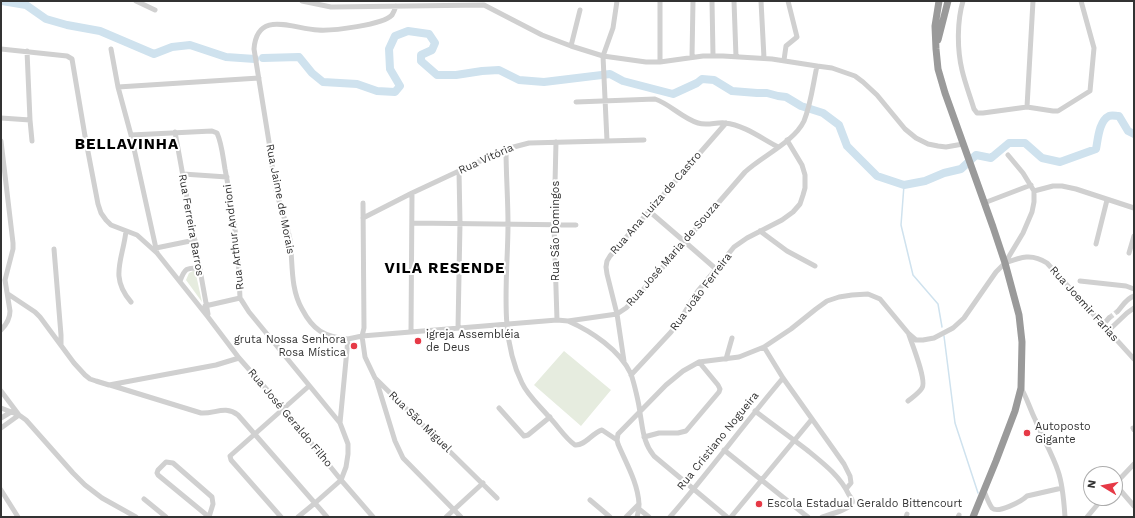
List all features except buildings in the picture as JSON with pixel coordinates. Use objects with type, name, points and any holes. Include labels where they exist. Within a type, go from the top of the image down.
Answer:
[{"type":"highway","points":[[939,1],[935,26],[938,70],[1005,263],[1019,315],[1022,342],[1021,388],[1007,435],[973,517]]},
{"type":"highway","points":[[936,46],[948,1]]},
{"type":"street","points":[[136,1],[155,10]]},
{"type":"street","points":[[302,1],[330,4],[396,6],[484,3],[533,30],[571,46],[603,56],[637,61],[660,62],[713,55],[784,60],[832,68],[855,76],[863,82],[905,129],[916,138],[928,144],[938,146],[946,147],[963,144]]},
{"type":"street","points":[[607,141],[603,56],[613,28],[617,1]]},
{"type":"street","points":[[660,1],[660,62]]},
{"type":"street","points":[[692,57],[693,1]]},
{"type":"street","points":[[712,1],[713,55]]},
{"type":"street","points":[[734,1],[736,57]]},
{"type":"street","points":[[761,1],[764,58]]},
{"type":"street","points":[[784,60],[786,46],[797,37],[788,1]]},
{"type":"street","points":[[963,1],[959,26],[959,45],[962,69],[974,109],[977,113],[1027,107],[1054,112],[1090,91],[1094,48],[1081,1]]},
{"type":"street","points":[[1027,107],[1033,1]]},
{"type":"street","name":"Rua Jaime de Morais","points":[[362,336],[348,338],[328,336],[313,325],[301,308],[293,278],[290,242],[276,189],[254,41],[257,33],[270,24],[318,30],[359,26],[389,18],[394,13],[396,6]]},
{"type":"street","points":[[571,46],[580,10]]},
{"type":"street","points":[[1,49],[27,51],[32,141]]},
{"type":"street","points":[[110,49],[157,251],[195,240]]},
{"type":"street","name":"Rua José Geraldo Filho","points":[[27,51],[67,56],[72,59],[74,63],[85,136],[98,204],[101,213],[106,220],[116,228],[134,233],[141,237],[157,251],[239,358],[283,408],[373,517]]},
{"type":"street","name":"Rua José Maria de Souza","points":[[362,336],[557,320],[568,321],[617,314],[626,308],[636,298],[745,172],[753,164],[787,140],[799,128],[803,122],[810,101],[817,66]]},
{"type":"street","points":[[118,87],[259,78]]},
{"type":"street","points":[[576,102],[650,98],[663,102],[697,123],[735,124],[778,147]]},
{"type":"street","points":[[1,118],[30,120]]},
{"type":"street","name":"Rua Ana Luiza de Castro","points":[[624,361],[617,314],[607,274],[607,262],[610,256],[726,123]]},
{"type":"street","name":"Rua Arthur Andrioni","points":[[175,132],[212,131],[216,132],[219,136],[234,222],[239,262],[240,298],[249,312],[340,423]]},
{"type":"street","points":[[131,135],[175,132]]},
{"type":"street","name":"Rua Ferreira Barros","points":[[175,132],[208,317]]},
{"type":"street","name":"Rua Vitória","points":[[363,218],[412,193],[506,149],[529,143],[644,140]]},
{"type":"street","name":"Rua João Ferreira","points":[[631,374],[671,332],[697,292],[734,247],[793,212],[800,204],[805,188],[805,175],[802,165],[787,140]]},
{"type":"street","points":[[1,141],[13,243],[13,250],[5,280],[10,316],[1,330]]},
{"type":"street","name":"Rua São Domingos","points":[[556,142],[554,225],[557,320]]},
{"type":"street","points":[[506,149],[508,225],[506,285],[507,324],[513,361],[522,385],[530,396],[575,445],[580,445],[602,430],[617,440]]},
{"type":"street","points":[[637,517],[639,507],[636,489],[617,440],[618,434],[666,385],[683,371],[699,362],[739,357],[764,348],[827,301],[839,297],[868,294],[880,299],[909,334],[916,340],[934,338],[953,328],[964,318],[996,272],[1005,263],[1028,223],[1032,212],[1034,191],[1008,155]]},
{"type":"street","points":[[458,328],[460,223],[459,171]]},
{"type":"street","points":[[182,174],[227,177]]},
{"type":"street","points":[[984,203],[1031,185]]},
{"type":"street","points":[[1034,191],[1053,186],[1062,186],[1076,189],[1134,208]]},
{"type":"street","points":[[411,332],[412,193]]},
{"type":"street","points":[[1096,244],[1107,200]]},
{"type":"street","name":"Rua São Miguel","points":[[363,203],[364,322],[362,336],[365,357],[375,378],[497,498]]},
{"type":"street","points":[[650,211],[716,269]]},
{"type":"street","points":[[412,222],[508,225],[576,225]]},
{"type":"street","points":[[126,231],[124,249],[119,264],[119,274],[121,285],[126,296],[131,302]]},
{"type":"street","points":[[760,231],[787,251],[815,266]]},
{"type":"street","points":[[1129,253],[1134,236]]},
{"type":"street","points":[[54,250],[61,345]]},
{"type":"street","name":"Rua Joemir Farias","points":[[1005,263],[1019,258],[1037,257],[1047,263],[1134,359]]},
{"type":"street","points":[[180,281],[183,273],[187,269],[199,268]]},
{"type":"street","points":[[1080,281],[1126,286],[1134,289]]},
{"type":"street","points":[[8,294],[35,312],[74,363],[90,379],[201,412],[210,413],[228,410],[234,412],[327,517]]},
{"type":"street","points":[[1127,313],[1120,308],[1127,300],[1134,296]]},
{"type":"street","points":[[205,306],[240,298]]},
{"type":"street","points":[[1108,331],[1127,313],[1133,310]]},
{"type":"street","points":[[1103,326],[1109,318]]},
{"type":"street","points":[[568,321],[580,326],[611,349],[624,361],[631,374],[640,411],[644,437],[650,451],[727,517]]},
{"type":"street","points":[[908,401],[922,389],[923,385],[918,359],[909,334]]},
{"type":"street","points":[[298,517],[341,480],[346,467],[348,444],[340,423],[348,338]]},
{"type":"street","points":[[726,359],[732,338]]},
{"type":"street","points":[[764,348],[783,378],[844,464],[850,476],[851,483],[846,489]]},
{"type":"street","points":[[109,385],[216,365],[239,358]]},
{"type":"street","points":[[644,437],[659,433],[678,434],[686,431],[719,392],[720,389],[718,385],[699,362]]},
{"type":"street","points":[[375,378],[403,458],[461,517]]},
{"type":"street","name":"Rua Cristiano Nogueira","points":[[670,517],[783,378]]},
{"type":"street","points":[[281,517],[230,460],[230,458],[231,455],[309,386]]},
{"type":"street","points":[[1021,388],[1052,454],[1062,488],[1065,517]]},
{"type":"street","points":[[1,391],[19,415]]},
{"type":"street","points":[[8,400],[3,409],[19,415],[26,420],[85,486],[102,498],[136,517]]},
{"type":"street","points":[[499,408],[524,436],[528,435],[550,417]]},
{"type":"street","points":[[755,411],[833,472],[846,489],[852,499],[852,505],[822,517]]},
{"type":"street","points":[[1,418],[11,412]]},
{"type":"street","points":[[1,428],[19,415]]},
{"type":"street","points":[[731,517],[812,419]]},
{"type":"street","points":[[724,450],[808,517]]},
{"type":"street","points":[[166,462],[173,463],[212,497],[213,504],[209,517],[158,474],[157,471],[166,462]]},
{"type":"street","points":[[1123,476],[1134,464]]},
{"type":"street","points":[[446,517],[483,483]]},
{"type":"street","points":[[984,491],[992,508],[1000,510],[1017,503],[1026,496],[1062,488]]},
{"type":"street","points":[[1,490],[18,517]]},
{"type":"street","points":[[1123,493],[1134,506]]},
{"type":"street","points":[[144,499],[166,517]]},
{"type":"street","points":[[590,500],[610,517]]},
{"type":"street","points":[[1087,517],[1096,506]]},
{"type":"street","points":[[626,517],[639,507]]},
{"type":"street","points":[[639,507],[648,517]]},
{"type":"shaded area","points":[[195,270],[202,302],[186,280],[189,273]]},
{"type":"shaded area","points":[[564,351],[611,390],[581,426],[534,385]]},
{"type":"waterway","points":[[2,1],[26,5],[46,19],[67,25],[100,31],[154,54],[172,47],[190,45],[226,57],[255,59]]},
{"type":"waterway","points":[[263,58],[299,57],[312,73],[323,82],[357,84],[377,91],[395,92],[400,86],[390,69],[389,49],[395,36],[408,31],[429,34],[435,43],[432,50],[421,55],[421,61],[437,75],[456,75],[499,70],[519,80],[544,82],[610,74],[623,81],[673,94],[697,83],[702,79],[714,80],[732,91],[767,93],[786,97],[801,106],[823,113],[839,125],[847,146],[877,176],[904,185],[925,181],[944,173],[961,169],[976,155],[991,158],[1009,143],[1025,143],[1042,158],[1060,162],[1096,149],[1101,126],[1109,116],[1119,116],[1128,131],[1134,134]]},
{"type":"waterway","points":[[904,185],[901,225],[913,275],[938,304],[942,327]]},
{"type":"waterway","points":[[944,336],[955,423],[978,493]]},
{"type":"tunnel","points":[[1109,318],[1118,311]]},
{"type":"place","name":"igreja Assembléia de Deus","points":[[418,341]]},
{"type":"place","name":"gruta Nossa Senhora Rosa Mística","points":[[354,346]]},
{"type":"place","name":"Autoposto Gigante","points":[[1027,433]]},
{"type":"place","name":"Escola Estadual Geraldo Bittencourt","points":[[759,504]]},
{"type":"district","name":"BELLAVINHA","points":[[127,145]]},
{"type":"district","name":"VILA RESENDE","points":[[445,269]]}]
